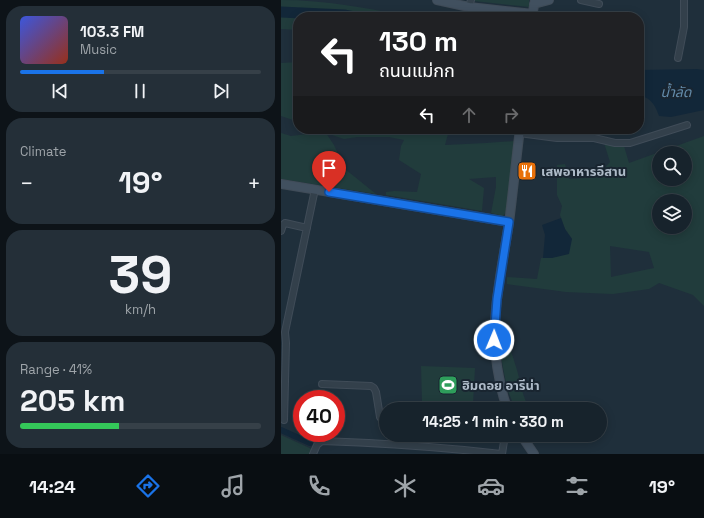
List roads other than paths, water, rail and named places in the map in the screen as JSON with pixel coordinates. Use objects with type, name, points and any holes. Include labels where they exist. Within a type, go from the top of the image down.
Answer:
[{"type":"street","points":[[437,0],[470,3],[517,12]]},
{"type":"street","points":[[533,12],[535,2],[549,0]]},
{"type":"street","points":[[581,0],[599,4]]},
{"type":"street","points":[[678,58],[684,27],[684,0]]},
{"type":"street","points":[[536,134],[557,138],[594,138],[615,143],[630,143],[687,125]]},
{"type":"street","points":[[506,402],[497,372],[494,335],[497,299],[509,222],[520,134]]},
{"type":"street","points":[[281,184],[509,222]]},
{"type":"street","points":[[284,420],[286,343],[283,339],[315,190]]},
{"type":"street","points":[[281,232],[285,223],[307,228]]},
{"type":"street","points":[[321,384],[371,386],[376,392],[379,412]]},
{"type":"street","points":[[313,454],[317,445],[322,441],[395,444],[502,454],[504,442]]},
{"type":"street","points":[[526,442],[534,454]]},
{"type":"water","name":"น้ำลัด","points":[[644,70],[704,70],[704,110],[671,117],[659,116],[652,102],[644,97]]},
{"type":"water","points":[[561,218],[565,229],[572,239],[569,254],[552,258],[543,258],[545,235],[542,225]]},
{"type":"waterway","name":"น้ำลัด","points":[[281,12],[293,13]]},
{"type":"waterway","points":[[281,430],[310,443]]},
{"type":"place","name":"เสพอาหารอีสาน","points":[[527,171]]},
{"type":"place","name":"ฮิมดอย อารีน่า","points":[[448,385]]}]
